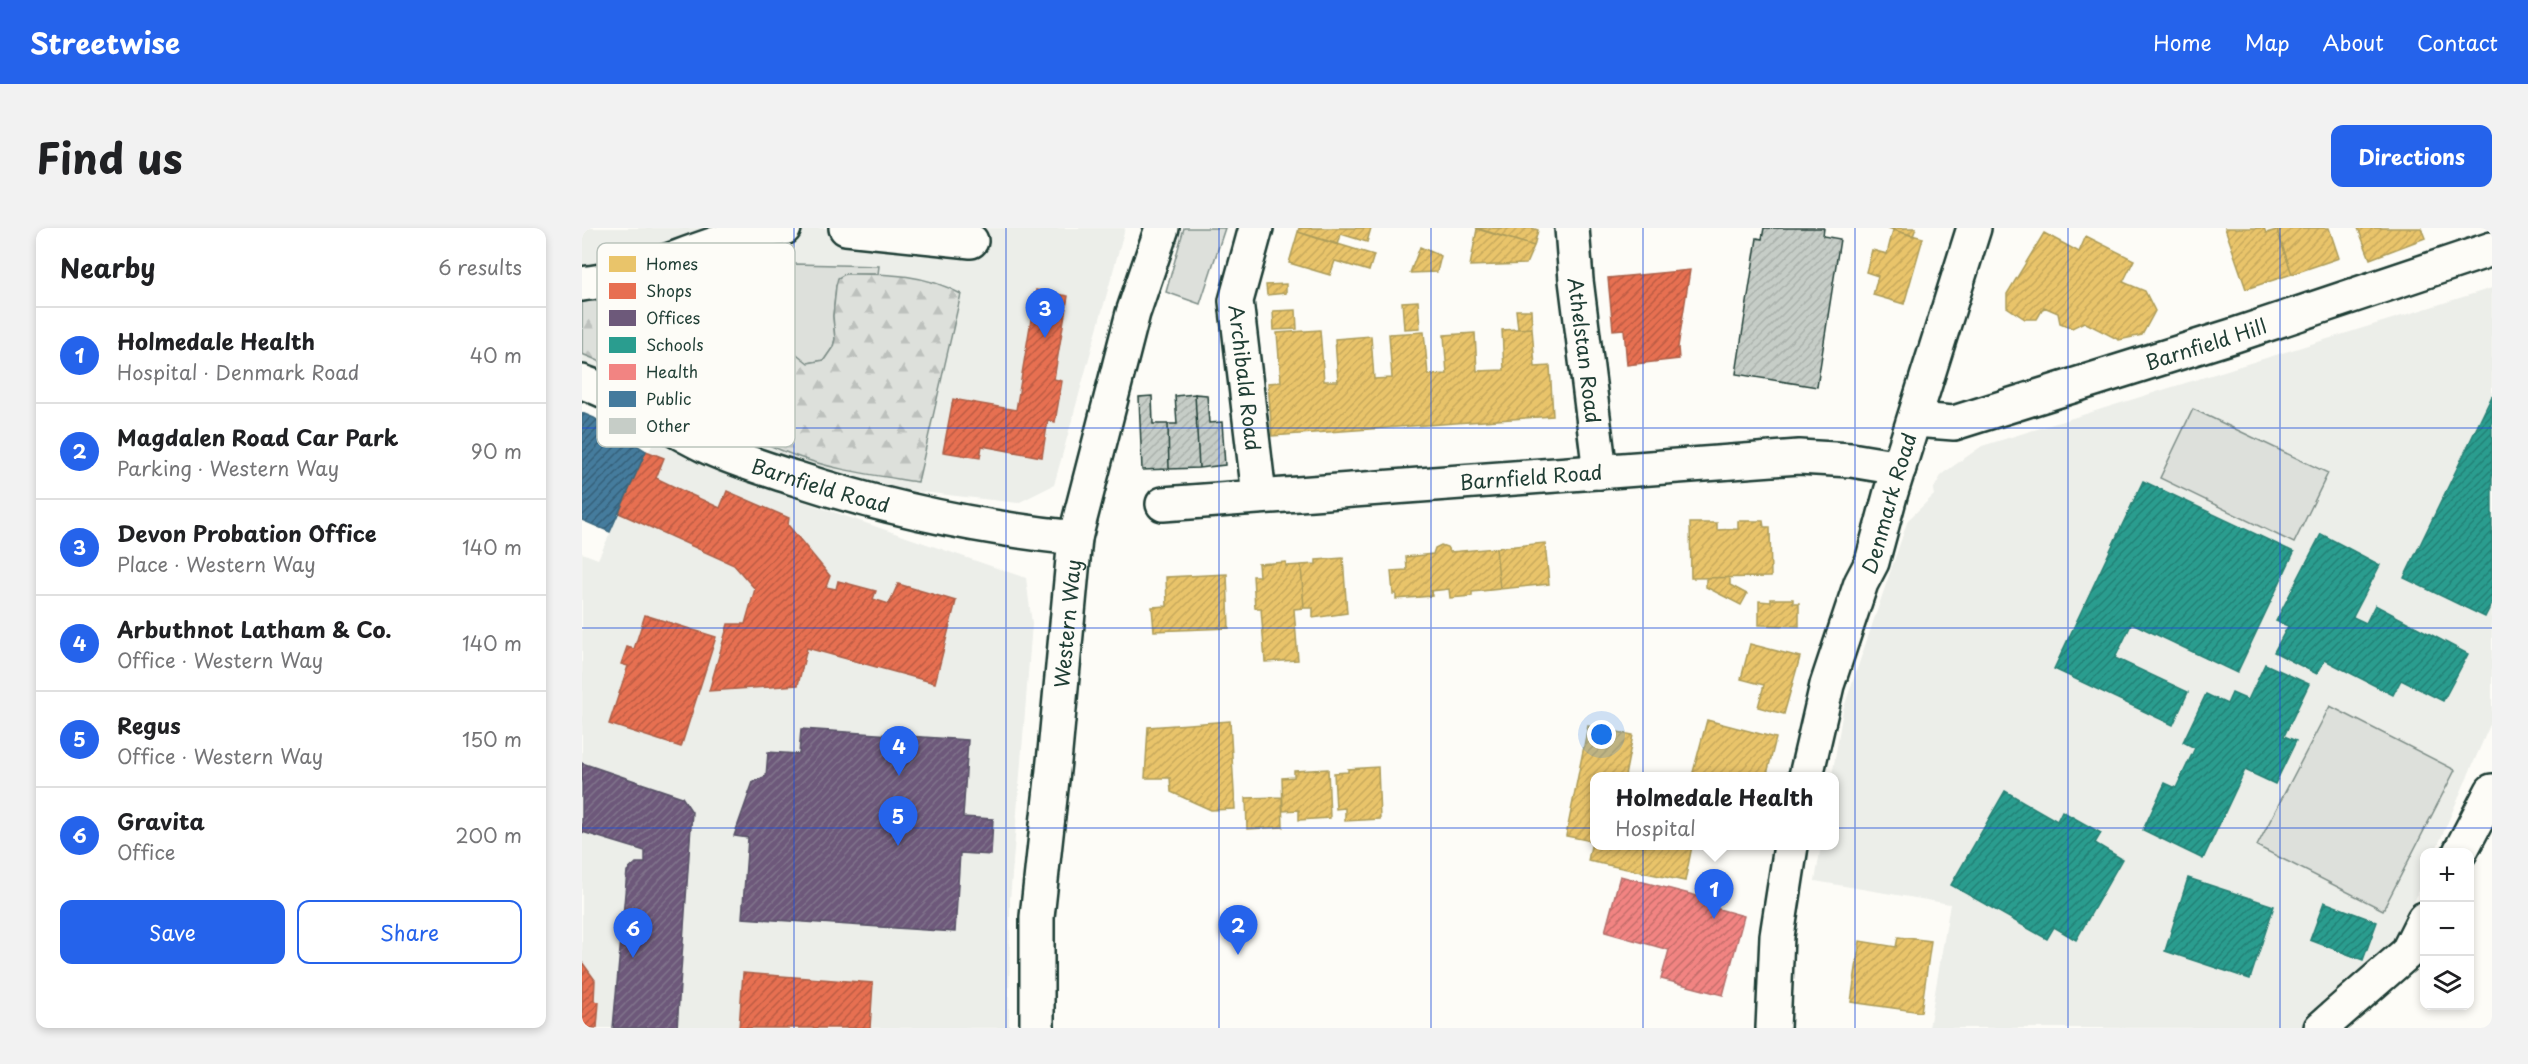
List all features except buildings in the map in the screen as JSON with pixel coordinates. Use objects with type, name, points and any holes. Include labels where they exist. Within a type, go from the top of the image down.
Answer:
[{"type":"street","points":[[718,243],[763,230],[784,228]]},
{"type":"street","points":[[846,228],[971,241]]},
{"type":"street","name":"Western Way","points":[[1037,1028],[1036,916],[1056,752],[1075,538],[1133,313],[1162,228]]},
{"type":"street","name":"Archibald Road","points":[[1256,228],[1236,301],[1259,495]]},
{"type":"street","name":"Athelstan Road","points":[[1572,228],[1575,279],[1600,472]]},
{"type":"street","name":"Denmark Road","points":[[1807,772],[1827,685],[1862,583],[1872,562],[1974,228]]},
{"type":"street","name":"Barnfield Hill","points":[[1915,420],[1954,423],[2232,336],[2492,249]]},
{"type":"street","points":[[582,284],[597,281]]},
{"type":"street","name":"Barnfield Road","points":[[582,382],[597,387]]},
{"type":"street","name":"Barnfield Road","points":[[709,447],[853,497],[986,527],[1075,538]]},
{"type":"street","name":"Barnfield Road","points":[[1163,504],[1259,495],[1799,457],[1851,459],[1899,468]]},
{"type":"street","points":[[2462,848],[2492,791]]},
{"type":"street","points":[[1773,1028],[1777,936],[1790,850]]},
{"type":"street","points":[[2321,1028],[2407,953],[2420,927]]},
{"type":"shaded area","points":[[582,228],[1125,228],[1054,485],[1018,503],[851,484],[753,447],[795,447],[795,243],[597,243],[597,377],[582,369]]},
{"type":"shaded area","points":[[2492,288],[2492,720],[2437,848],[2420,848],[2420,888],[2408,917],[2364,981],[2313,1022],[2297,1028],[1929,1028],[1950,904],[1815,881],[1820,850],[1839,850],[1839,772],[1833,772],[1843,710],[1908,520],[1934,495],[1933,490],[1942,474],[1982,446]]},
{"type":"shaded area","points":[[651,447],[668,447],[749,483],[1026,578],[1032,624],[1010,900],[1009,1028],[582,1028],[582,553],[598,559]]},
{"type":"green space","points":[[1184,228],[1225,228],[1200,304],[1166,292]]},
{"type":"green space","points":[[795,264],[879,266],[878,274],[845,274],[836,286],[833,347],[824,360],[808,363],[795,358]]},
{"type":"green space","points":[[845,274],[905,276],[933,282],[961,294],[918,482],[836,468],[774,447],[795,447],[795,353],[808,363],[824,360],[833,347],[835,339],[833,316],[838,278]]},
{"type":"green space","points":[[582,300],[597,301],[597,360],[582,354]]},
{"type":"green space","points":[[2193,409],[2328,473],[2294,543],[2160,478]]},
{"type":"green space","points":[[2330,706],[2455,770],[2383,910],[2257,846]]},
{"type":"place","name":"Devon Probation Office","points":[[1045,338]]},
{"type":"place","name":"Arbuthnot Latham & Co.","points":[[899,776]]},
{"type":"place","name":"Regus","points":[[898,846]]},
{"type":"place","name":"Holmedale Health","points":[[1714,919]]},
{"type":"place","name":"Magdalen Road Car Park","points":[[1238,955]]},
{"type":"place","name":"Gravita","points":[[633,958]]}]
